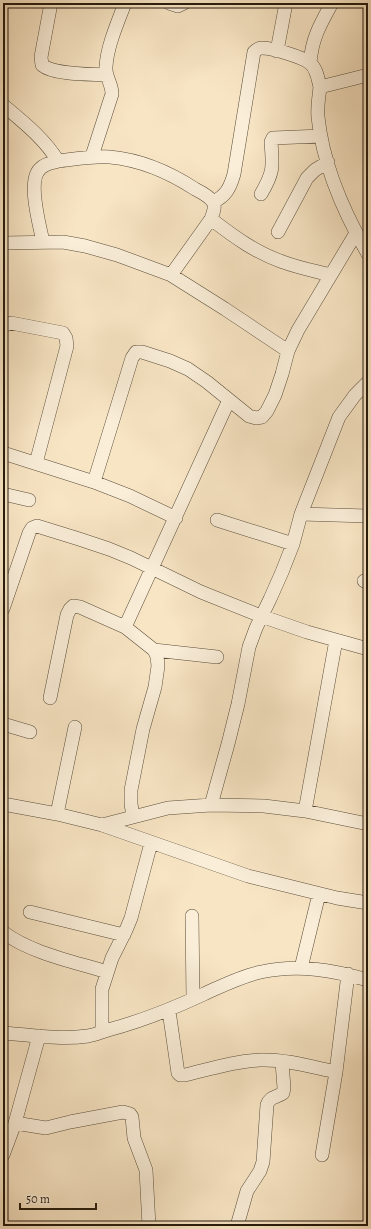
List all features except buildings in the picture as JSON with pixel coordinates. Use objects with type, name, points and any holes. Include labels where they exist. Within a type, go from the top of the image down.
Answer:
[{"type":"street","points":[[51,3],[41,57],[42,65],[45,68],[72,73],[106,75]]},
{"type":"street","points":[[92,156],[112,94],[112,87],[106,75],[106,66],[125,3]]},
{"type":"street","points":[[169,3],[178,6],[184,3]]},
{"type":"street","points":[[276,51],[286,3]]},
{"type":"street","points":[[310,64],[312,47],[316,35],[332,3]]},
{"type":"street","points":[[214,202],[221,199],[226,193],[234,174],[254,52],[257,49],[262,48],[302,59],[310,64],[316,71],[320,87],[318,116],[321,136],[328,162],[338,194],[356,233],[368,254]]},
{"type":"street","points":[[320,87],[368,75]]},
{"type":"street","points":[[3,105],[42,139],[58,161]]},
{"type":"street","points":[[261,194],[272,172],[271,142],[273,138],[321,136]]},
{"type":"street","points":[[43,242],[33,186],[35,176],[39,168],[46,164],[58,161],[92,156],[132,160],[154,167],[178,178],[208,196],[214,202],[215,210],[211,219],[171,275]]},
{"type":"street","points":[[278,232],[307,178],[315,170],[328,162]]},
{"type":"street","points":[[211,219],[235,237],[258,251],[283,262],[331,275]]},
{"type":"street","points":[[94,482],[132,358],[136,352],[142,352],[170,361],[188,369],[249,416],[256,418],[262,417],[275,396],[288,351],[298,330],[356,233]]},
{"type":"street","points":[[3,243],[63,242],[85,246],[171,275],[226,309],[288,351]]},
{"type":"street","points":[[3,326],[11,323],[63,333],[66,338],[67,346],[36,463]]},
{"type":"street","points":[[211,805],[237,710],[249,647],[293,544],[301,514],[339,417],[355,395],[368,382]]},
{"type":"street","points":[[125,627],[230,400]]},
{"type":"street","points":[[3,453],[94,482],[130,496],[176,518]]},
{"type":"street","points":[[3,494],[29,500]]},
{"type":"street","points":[[301,514],[368,516]]},
{"type":"street","points":[[216,520],[293,544]]},
{"type":"street","points":[[3,609],[29,532],[32,528],[37,526],[109,550],[201,592],[261,616],[368,649]]},
{"type":"street","points":[[50,698],[67,615],[73,606],[80,607],[125,627],[154,650],[157,656],[158,666],[155,687],[143,729],[131,790],[133,816]]},
{"type":"street","points":[[305,811],[336,640]]},
{"type":"street","points":[[154,650],[217,657]]},
{"type":"street","points":[[3,724],[30,732]]},
{"type":"street","points":[[57,814],[75,727]]},
{"type":"street","points":[[3,804],[57,814],[102,825],[248,876],[319,894],[368,903]]},
{"type":"street","points":[[102,825],[168,808],[211,805],[264,806],[305,811],[368,824]]},
{"type":"street","points":[[102,1032],[102,989],[112,958],[131,918],[151,843]]},
{"type":"street","points":[[302,968],[319,894]]},
{"type":"street","points":[[30,912],[124,935]]},
{"type":"street","points":[[192,916],[193,999]]},
{"type":"street","points":[[3,932],[22,944],[107,972]]},
{"type":"street","points":[[4,1033],[68,1038],[89,1036],[135,1023],[170,1010],[230,982],[259,972],[283,968],[314,968],[348,974],[368,980]]},
{"type":"street","points":[[322,1155],[336,1072],[348,974]]},
{"type":"street","points":[[170,1010],[178,1073],[180,1075],[237,1063],[261,1060],[282,1062],[336,1072]]},
{"type":"street","points":[[3,1155],[15,1123],[39,1036]]},
{"type":"street","points":[[237,1226],[247,1191],[260,1171],[263,1162],[268,1101],[271,1098],[283,1093],[282,1062]]},
{"type":"street","points":[[15,1123],[46,1128],[123,1112],[130,1114],[132,1118],[134,1138],[146,1170],[149,1226]]}]
